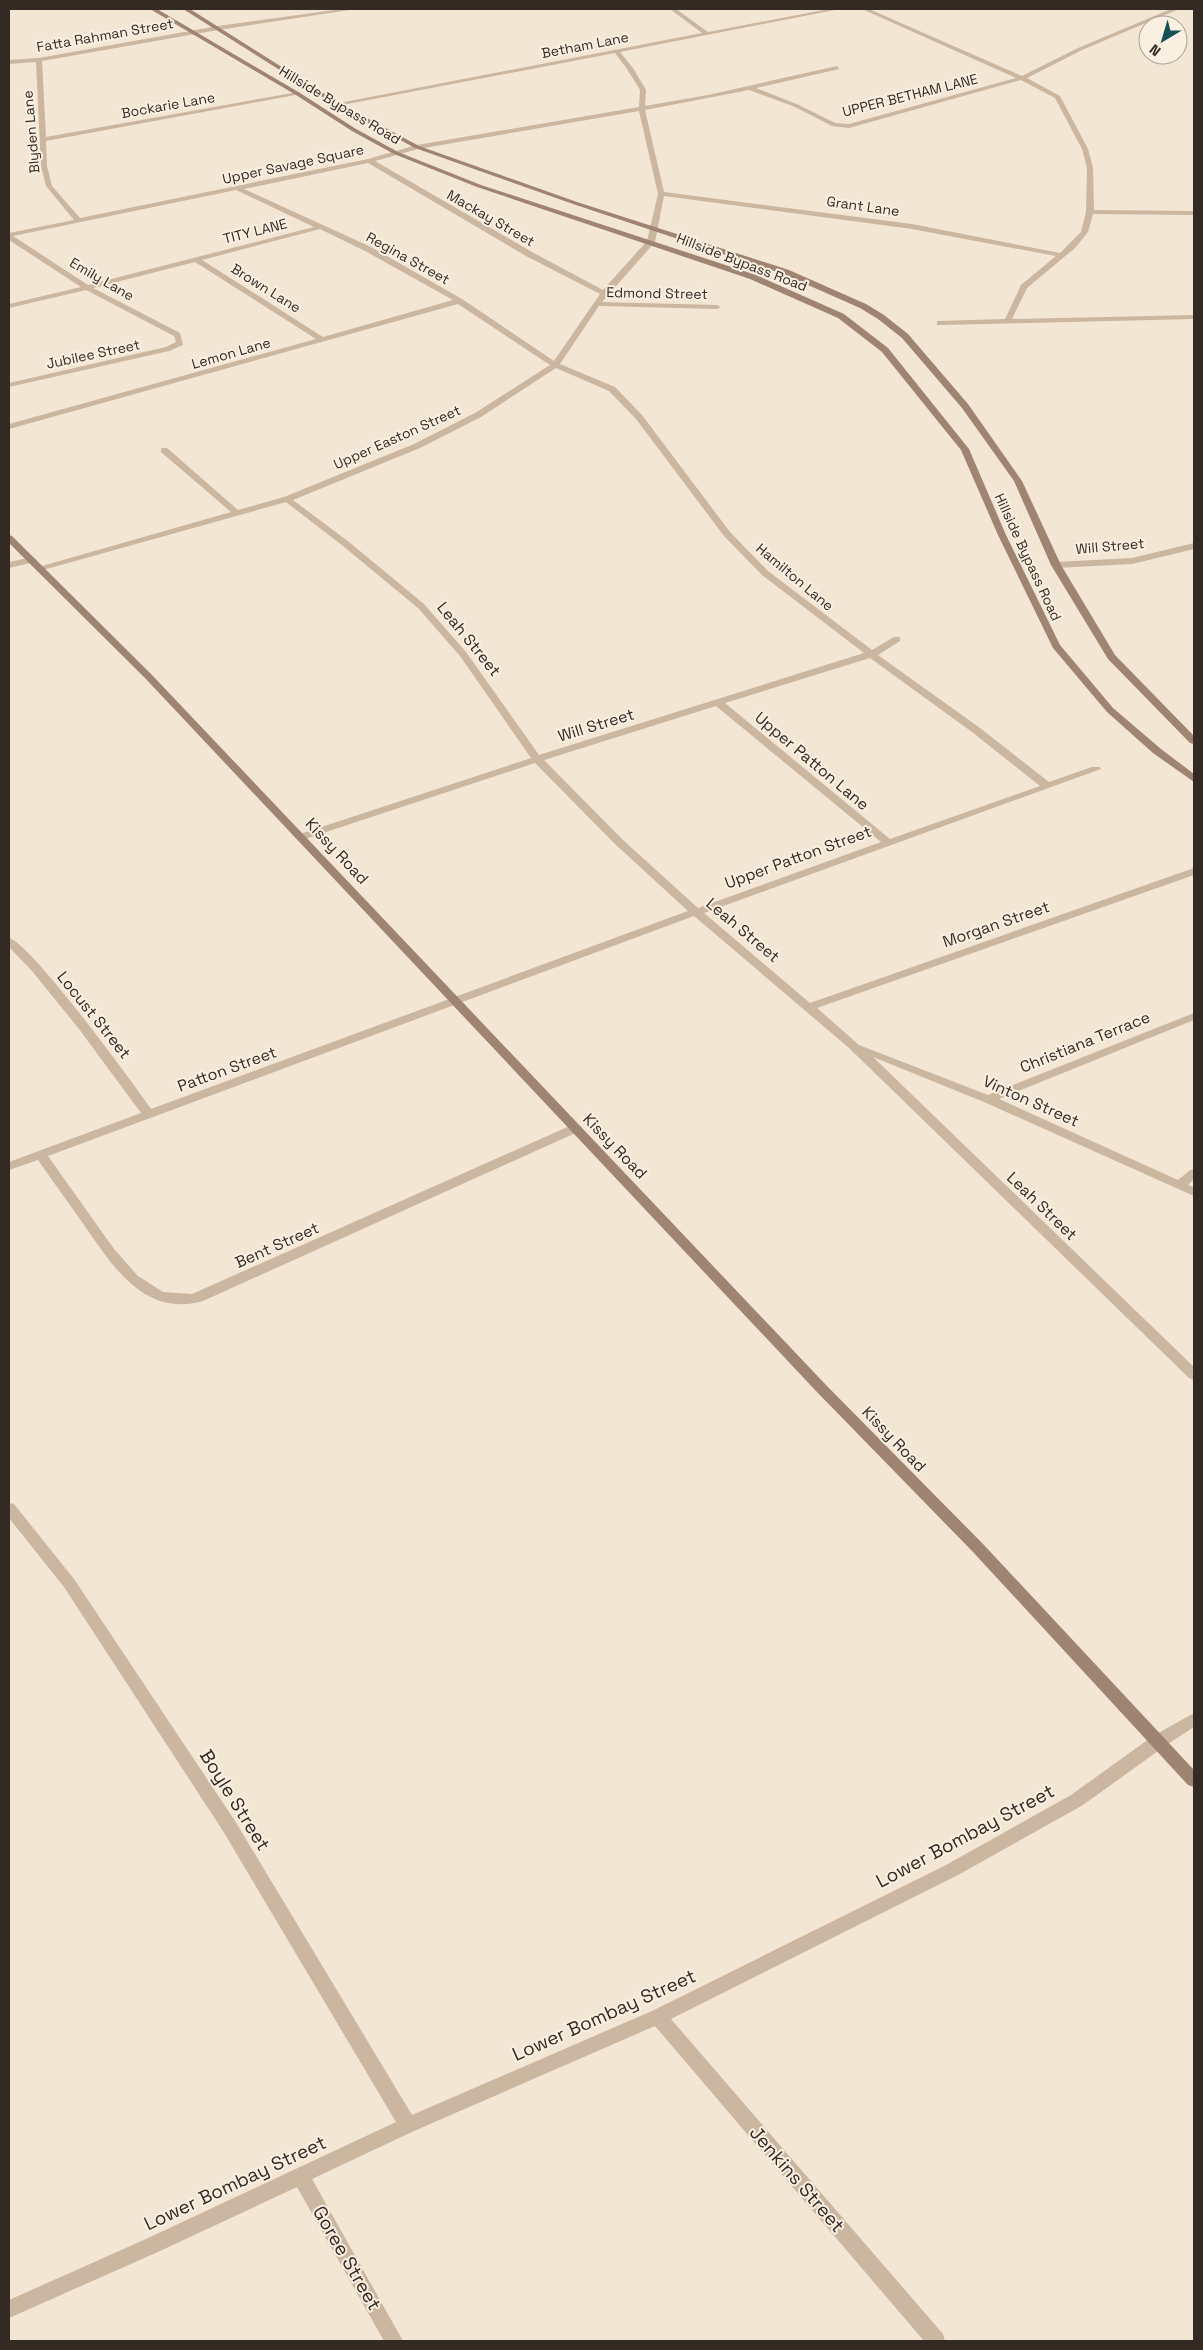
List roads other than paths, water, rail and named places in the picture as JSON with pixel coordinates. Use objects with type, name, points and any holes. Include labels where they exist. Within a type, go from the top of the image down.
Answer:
[{"type":"street","name":"Hillside Bypass Road","points":[[153,9],[298,94],[354,130],[396,153],[479,186],[753,276],[841,316],[885,350],[965,449],[1002,535],[1056,646],[1110,710],[1157,751],[1194,779]]},
{"type":"street","name":"Hillside Bypass Road","points":[[186,9],[337,104],[417,147],[575,203],[759,263],[820,286],[863,306],[905,336],[965,406],[1018,481],[1056,564],[1111,657],[1194,741]]},
{"type":"street","name":"Fatta Rahman Street","points":[[9,62],[39,60],[218,28],[353,9]]},
{"type":"street","points":[[673,9],[706,34]]},
{"type":"street","name":"Betham Lane","points":[[337,104],[837,9]]},
{"type":"street","points":[[865,9],[1022,78],[1058,97],[1085,149],[1090,168],[1090,212],[1084,232],[1072,246],[1024,287],[1014,302],[1008,320]]},
{"type":"street","name":"UPPER BETHAM LANE","points":[[750,88],[797,106],[834,125],[841,126],[1022,78],[1080,49],[1176,9]]},
{"type":"street","points":[[617,52],[630,68],[643,90],[642,109],[661,194],[651,242]]},
{"type":"street","name":"Blyden Lane","points":[[39,60],[44,166],[50,186],[78,220]]},
{"type":"street","name":"Upper Savage Square","points":[[9,236],[78,220],[239,189],[368,161],[417,147],[642,109],[750,88],[837,68]]},
{"type":"street","name":"Bockarie Lane","points":[[42,140],[298,94]]},
{"type":"street","name":"Mackay Street","points":[[368,161],[529,254],[604,293]]},
{"type":"street","name":"Regina Street","points":[[239,189],[368,249],[459,301],[555,364]]},
{"type":"street","name":"Grant Lane","points":[[661,194],[865,218],[948,232],[1060,255]]},
{"type":"street","points":[[1090,212],[1194,213]]},
{"type":"street","name":"TITY LANE","points":[[9,306],[89,289],[195,259],[321,227]]},
{"type":"street","name":"Emily Lane","points":[[9,236],[89,289],[177,335],[180,343]]},
{"type":"street","name":"Upper Easton Street","points":[[9,565],[36,564],[238,514],[287,499],[417,446],[478,415],[555,364],[604,293],[651,242]]},
{"type":"street","name":"Brown Lane","points":[[195,259],[322,339]]},
{"type":"street","name":"Lemon Lane","points":[[9,427],[216,371],[459,301]]},
{"type":"street","name":"Edmond Street","points":[[596,304],[717,306]]},
{"type":"street","points":[[940,323],[1194,317]]},
{"type":"street","name":"Jubilee Street","points":[[9,385],[170,349],[180,343]]},
{"type":"street","name":"Hamilton Lane","points":[[555,364],[612,389],[639,417],[727,534],[765,573],[824,620],[1047,786]]},
{"type":"street","points":[[164,450],[238,514]]},
{"type":"street","name":"Leah Street","points":[[287,499],[346,544],[421,606],[463,654],[537,759],[619,842],[696,912],[853,1045],[1194,1375]]},
{"type":"street","name":"Kissy Road","points":[[9,538],[148,676],[302,837],[821,1388],[978,1548],[1194,1780]]},
{"type":"street","name":"Will Street","points":[[1056,564],[1132,561],[1194,546]]},
{"type":"street","name":"Will Street","points":[[302,837],[537,759],[872,654],[898,639]]},
{"type":"street","name":"Upper Patton Lane","points":[[718,703],[887,842]]},
{"type":"street","name":"Upper Patton Street","points":[[456,1002],[887,842],[1096,769]]},
{"type":"street","name":"Morgan Street","points":[[809,1007],[1194,871]]},
{"type":"street","name":"Locust Street","points":[[9,941],[24,955],[116,1066],[149,1115]]},
{"type":"street","name":"Patton Street","points":[[9,1166],[456,1002]]},
{"type":"street","name":"Christiana Terrace","points":[[988,1099],[1194,1016]]},
{"type":"street","name":"Vinton Street","points":[[853,1045],[988,1099],[1194,1192]]},
{"type":"street","name":"Bent Street","points":[[40,1154],[119,1266],[142,1287],[154,1294],[169,1299],[187,1299],[198,1298],[576,1128]]},
{"type":"street","points":[[1180,1185],[1194,1173]]},
{"type":"street","name":"Boyle Street","points":[[9,1508],[69,1583],[229,1826],[408,2125]]},
{"type":"street","name":"Lower Bombay Street","points":[[9,2309],[153,2245],[408,2125],[658,2017],[952,1870],[1077,1800],[1159,1741],[1194,1719]]},
{"type":"street","name":"Jenkins Street","points":[[658,2017],[936,2341]]},
{"type":"street","name":"Goree Street","points":[[300,2175],[394,2341]]}]
